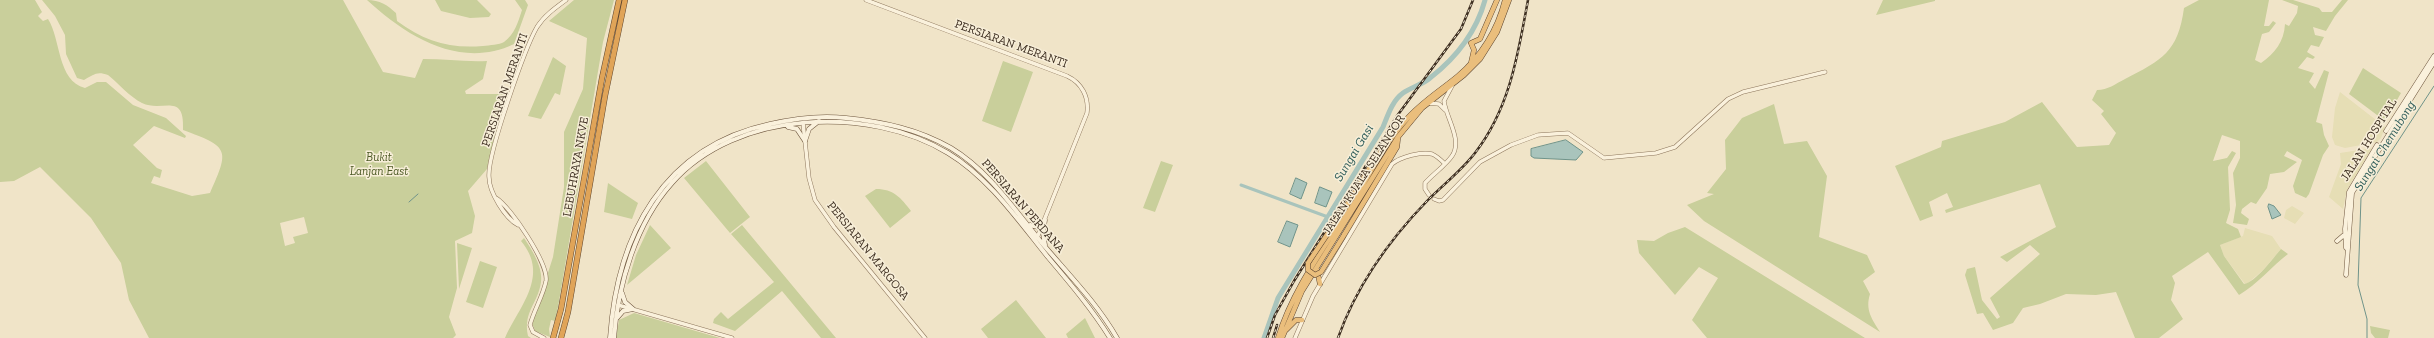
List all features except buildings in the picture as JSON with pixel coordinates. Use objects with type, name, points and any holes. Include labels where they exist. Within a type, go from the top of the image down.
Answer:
[{"type":"highway","name":"LEBUHRAYA NKVE","points":[[553,338],[561,309],[602,78],[619,0]]},
{"type":"highway","name":"LEBUHRAYA NKVE","points":[[561,338],[568,312],[605,96],[625,0]]},
{"type":"highway","points":[[1471,63],[1474,50],[1471,43],[1480,39],[1497,0]]},
{"type":"highway","name":"JALAN KUALA SELANGOR","points":[[1278,338],[1285,318],[1299,290],[1386,148],[1403,123],[1415,109],[1460,75],[1471,63],[1494,31],[1505,0]]},
{"type":"highway","name":"JALAN KUALA SELANGOR","points":[[1282,338],[1295,304],[1398,137],[1414,116],[1469,71],[1488,48],[1501,24],[1509,0]]},
{"type":"highway","points":[[1386,148],[1374,159],[1353,196],[1308,263],[1308,270],[1315,274],[1321,272],[1397,147],[1398,137]]},
{"type":"highway","points":[[1317,268],[1320,284]]},
{"type":"highway","points":[[1284,331],[1296,320],[1302,320]]},
{"type":"main road","name":"JALAN HOSPITAL","points":[[2346,248],[2344,235],[2349,192],[2434,56]]},
{"type":"main road","name":"JALAN HOSPITAL","points":[[2346,248],[2352,193],[2434,62]]},
{"type":"main road","points":[[805,141],[809,130],[819,118]]},
{"type":"main road","name":"PERSIARAN PERDANA","points":[[614,338],[618,305],[622,290],[645,223],[672,183],[686,169],[719,147],[762,130],[803,123],[819,118],[864,124],[908,133],[948,152],[985,183],[1036,239],[1088,306],[1110,338]]},
{"type":"main road","name":"PERSIARAN PERDANA","points":[[610,338],[613,312],[622,271],[640,222],[669,179],[686,162],[711,144],[755,127],[786,120],[819,118],[866,120],[909,128],[927,136],[972,163],[1028,224],[1036,239],[1046,248],[1094,303],[1117,338]]},
{"type":"main road","points":[[786,120],[803,123]]},
{"type":"main road","points":[[786,126],[797,129],[805,141]]},
{"type":"main road","points":[[669,179],[672,183]]},
{"type":"main road","points":[[1028,224],[1035,228],[1045,220]]},
{"type":"main road","points":[[1045,220],[1044,237],[1046,248]]},
{"type":"main road","points":[[2337,241],[2344,235]]},
{"type":"main road","points":[[2346,248],[2346,275]]},
{"type":"main road","points":[[622,290],[625,302],[633,309]]},
{"type":"main road","points":[[616,321],[623,311],[633,309]]},
{"type":"street","name":"PERSIARAN MERANTI","points":[[518,225],[504,210],[491,190],[489,170],[508,104],[537,28],[548,14],[566,0]]},
{"type":"street","name":"PERSIARAN MERANTI","points":[[866,0],[1067,76],[1080,85],[1087,101],[1087,113],[1045,220],[1036,239]]},
{"type":"street","points":[[1434,199],[1439,201],[1444,200],[1480,162],[1511,145],[1538,136],[1568,133],[1604,158],[1656,153],[1680,143],[1732,96],[1825,72]]},
{"type":"street","points":[[1429,195],[1425,189],[1425,183],[1451,158],[1456,146],[1445,111],[1444,101],[1452,86]]},
{"type":"street","points":[[1428,103],[1439,104],[1445,111]]},
{"type":"street","name":"PERSIARAN MARGOSA","points":[[803,123],[809,178],[815,200],[834,228],[925,338]]},
{"type":"street","points":[[1295,338],[1302,320],[1320,284],[1395,162],[1425,153],[1434,155],[1445,164]]},
{"type":"street","name":"PERSIARAN MERANTI","points":[[496,198],[512,214],[537,252],[544,266],[546,280],[530,325],[534,334],[544,338]]},
{"type":"street","points":[[502,203],[504,210],[512,214]]},
{"type":"street","points":[[613,312],[618,305],[616,296]]},
{"type":"street","points":[[618,305],[732,338]]},
{"type":"shaded area","points":[[2340,92],[2385,127],[2381,138],[2377,142],[2345,148],[2335,145],[2332,137],[2335,108]]},
{"type":"shaded area","points":[[2372,148],[2347,190],[2343,209],[2329,197],[2341,164],[2340,153]]},
{"type":"shaded area","points":[[2292,206],[2304,213],[2295,224],[2284,218],[2286,210]]},
{"type":"shaded area","points":[[2245,228],[2272,236],[2281,249],[2263,270],[2245,284],[2224,256],[2220,245],[2243,236]]},
{"type":"green space","name":"Bukit Lanjan East","points":[[0,0],[35,0],[42,12],[38,16],[43,21],[48,19],[52,27],[64,68],[69,77],[76,84],[85,88],[97,82],[106,82],[133,105],[166,118],[186,136],[185,138],[154,126],[133,145],[157,168],[162,170],[160,178],[154,176],[151,183],[192,196],[210,193],[221,167],[221,151],[217,146],[209,141],[183,130],[183,118],[180,111],[176,107],[157,106],[142,103],[129,94],[108,75],[93,75],[84,80],[77,78],[66,54],[65,35],[55,16],[42,0],[343,0],[383,72],[415,78],[423,59],[487,61],[483,79],[465,91],[466,94],[505,94],[487,169],[468,191],[475,216],[472,233],[455,241],[457,288],[449,317],[456,335],[453,338],[149,338],[129,300],[121,263],[91,218],[40,167],[14,181],[0,182]],"holes":[[[304,217],[308,233],[293,237],[295,243],[285,246],[280,223]]]},
{"type":"green space","points":[[367,0],[380,2],[386,5],[396,13],[397,21],[417,34],[448,45],[471,47],[494,45],[504,42],[513,32],[522,10],[515,0],[525,0],[528,5],[514,44],[494,51],[474,53],[454,51],[416,37],[399,26]]},
{"type":"green space","points":[[435,0],[477,0],[491,14],[489,17],[470,18],[441,11]]},
{"type":"green space","points":[[574,0],[614,0],[603,42],[558,307],[555,321],[551,320],[549,329],[550,337],[535,331],[532,323],[553,257],[564,187],[564,132],[583,89],[587,38],[549,21]]},
{"type":"green space","points":[[1883,0],[1935,0],[1935,1],[1876,15]]},
{"type":"green space","points":[[2199,0],[2269,0],[2264,26],[2269,26],[2273,21],[2276,23],[2269,32],[2262,34],[2255,60],[2261,63],[2271,55],[2281,42],[2285,24],[2289,26],[2297,13],[2298,6],[2282,0],[2293,0],[2319,8],[2322,12],[2332,12],[2342,0],[2348,0],[2335,16],[2326,31],[2313,27],[2315,35],[2324,37],[2319,47],[2311,45],[2307,52],[2315,57],[2313,59],[2307,57],[2298,68],[2314,73],[2309,82],[2315,89],[2324,70],[2329,72],[2316,122],[2322,124],[2324,135],[2329,146],[2323,155],[2309,194],[2306,198],[2295,193],[2293,186],[2302,160],[2287,151],[2284,156],[2297,162],[2284,172],[2270,174],[2267,188],[2256,204],[2251,202],[2242,209],[2241,213],[2249,219],[2247,225],[2233,223],[2236,205],[2233,173],[2240,158],[2240,141],[2222,135],[2213,161],[2227,158],[2232,151],[2236,153],[2228,167],[2230,210],[2226,223],[2238,229],[2241,237],[2220,245],[2224,256],[2244,284],[2248,283],[2259,275],[2281,249],[2288,254],[2252,286],[2239,295],[2208,252],[2172,276],[2175,283],[2171,300],[2183,319],[2159,338],[2135,338],[2116,292],[2096,295],[2066,294],[2040,304],[2023,308],[2013,323],[1993,330],[1983,313],[1977,314],[1965,275],[1967,269],[1975,267],[1982,300],[1997,319],[2000,317],[1990,298],[2040,254],[2030,245],[2007,262],[2000,257],[2056,227],[2040,184],[1946,213],[1945,210],[1953,207],[1947,193],[1929,202],[1933,216],[1920,221],[1895,166],[1941,147],[1942,141],[2005,122],[2042,102],[2077,147],[2109,145],[2116,133],[2101,114],[2104,111],[2092,100],[2097,90],[2105,89],[2149,66],[2166,53],[2177,35],[2184,8]]},
{"type":"green space","points":[[553,57],[566,66],[560,95],[555,93],[541,119],[528,116]]},
{"type":"green space","points":[[1003,61],[1033,72],[1011,132],[982,121]]},
{"type":"green space","points":[[2363,68],[2401,93],[2385,121],[2349,94]]},
{"type":"green space","points":[[1774,104],[1784,144],[1807,141],[1827,176],[1819,237],[1867,255],[1875,272],[1863,281],[1870,294],[1868,305],[1870,314],[1880,332],[1704,221],[1687,205],[1714,194],[1707,193],[1726,169],[1725,140],[1742,118]]},
{"type":"green space","points":[[706,161],[750,217],[730,233],[684,178]]},
{"type":"green space","points":[[1161,161],[1173,165],[1155,212],[1143,208]]},
{"type":"green space","points":[[608,183],[638,203],[632,219],[604,212]]},
{"type":"green space","points":[[876,189],[882,189],[896,195],[911,211],[890,228],[865,196]]},
{"type":"green space","points":[[650,225],[671,248],[627,285],[636,255]]},
{"type":"green space","points":[[742,225],[836,338],[821,338],[782,291],[735,331],[713,323],[714,319],[721,312],[728,319],[774,282],[731,234]]},
{"type":"green space","points":[[1685,227],[1865,338],[1707,338],[1692,320],[1718,278],[1699,267],[1675,295],[1639,253],[1637,240],[1654,241],[1668,233]]},
{"type":"green space","points":[[524,238],[539,265],[541,276],[539,290],[528,320],[528,336],[531,338],[505,338],[530,290],[533,278],[533,266],[529,254],[521,241]]},
{"type":"green space","points":[[457,243],[472,248],[459,289]]},
{"type":"green space","points":[[480,261],[497,267],[483,308],[466,302]]},
{"type":"green space","points":[[1016,300],[1046,338],[988,338],[981,329]]},
{"type":"green space","points":[[634,313],[720,338],[616,338],[619,320]]},
{"type":"green space","points":[[1085,318],[1095,338],[1068,338],[1066,334]]},
{"type":"green space","points":[[2370,326],[2390,330],[2388,338],[2375,338],[2371,333]]},
{"type":"water","points":[[1566,140],[1583,152],[1576,160],[1534,158],[1531,156],[1531,149]]},
{"type":"water","points":[[1296,178],[1307,183],[1301,199],[1290,194]]},
{"type":"water","points":[[1320,187],[1332,192],[1326,207],[1315,203]]},
{"type":"water","points":[[2269,204],[2274,206],[2281,215],[2272,219],[2268,207]]},
{"type":"water","points":[[1287,221],[1298,225],[1290,247],[1278,242]]},
{"type":"waterway","name":"Sungai Gasi","points":[[1264,338],[1278,298],[1383,127],[1393,104],[1403,93],[1430,78],[1457,53],[1471,34],[1485,0]]},
{"type":"waterway","name":"Sungai Chemubong","points":[[2367,338],[2367,319],[2358,285],[2361,198],[2434,86]]},
{"type":"waterway","points":[[1241,185],[1328,217]]},
{"type":"waterway","points":[[409,202],[418,194]]},
{"type":"railway","points":[[1267,338],[1275,315],[1294,281],[1397,116],[1461,29],[1473,0]]},
{"type":"railway","points":[[1338,338],[1355,299],[1387,247],[1428,200],[1470,159],[1487,136],[1497,118],[1511,80],[1528,0]]},
{"type":"railway","points":[[1273,338],[1277,325]]}]
